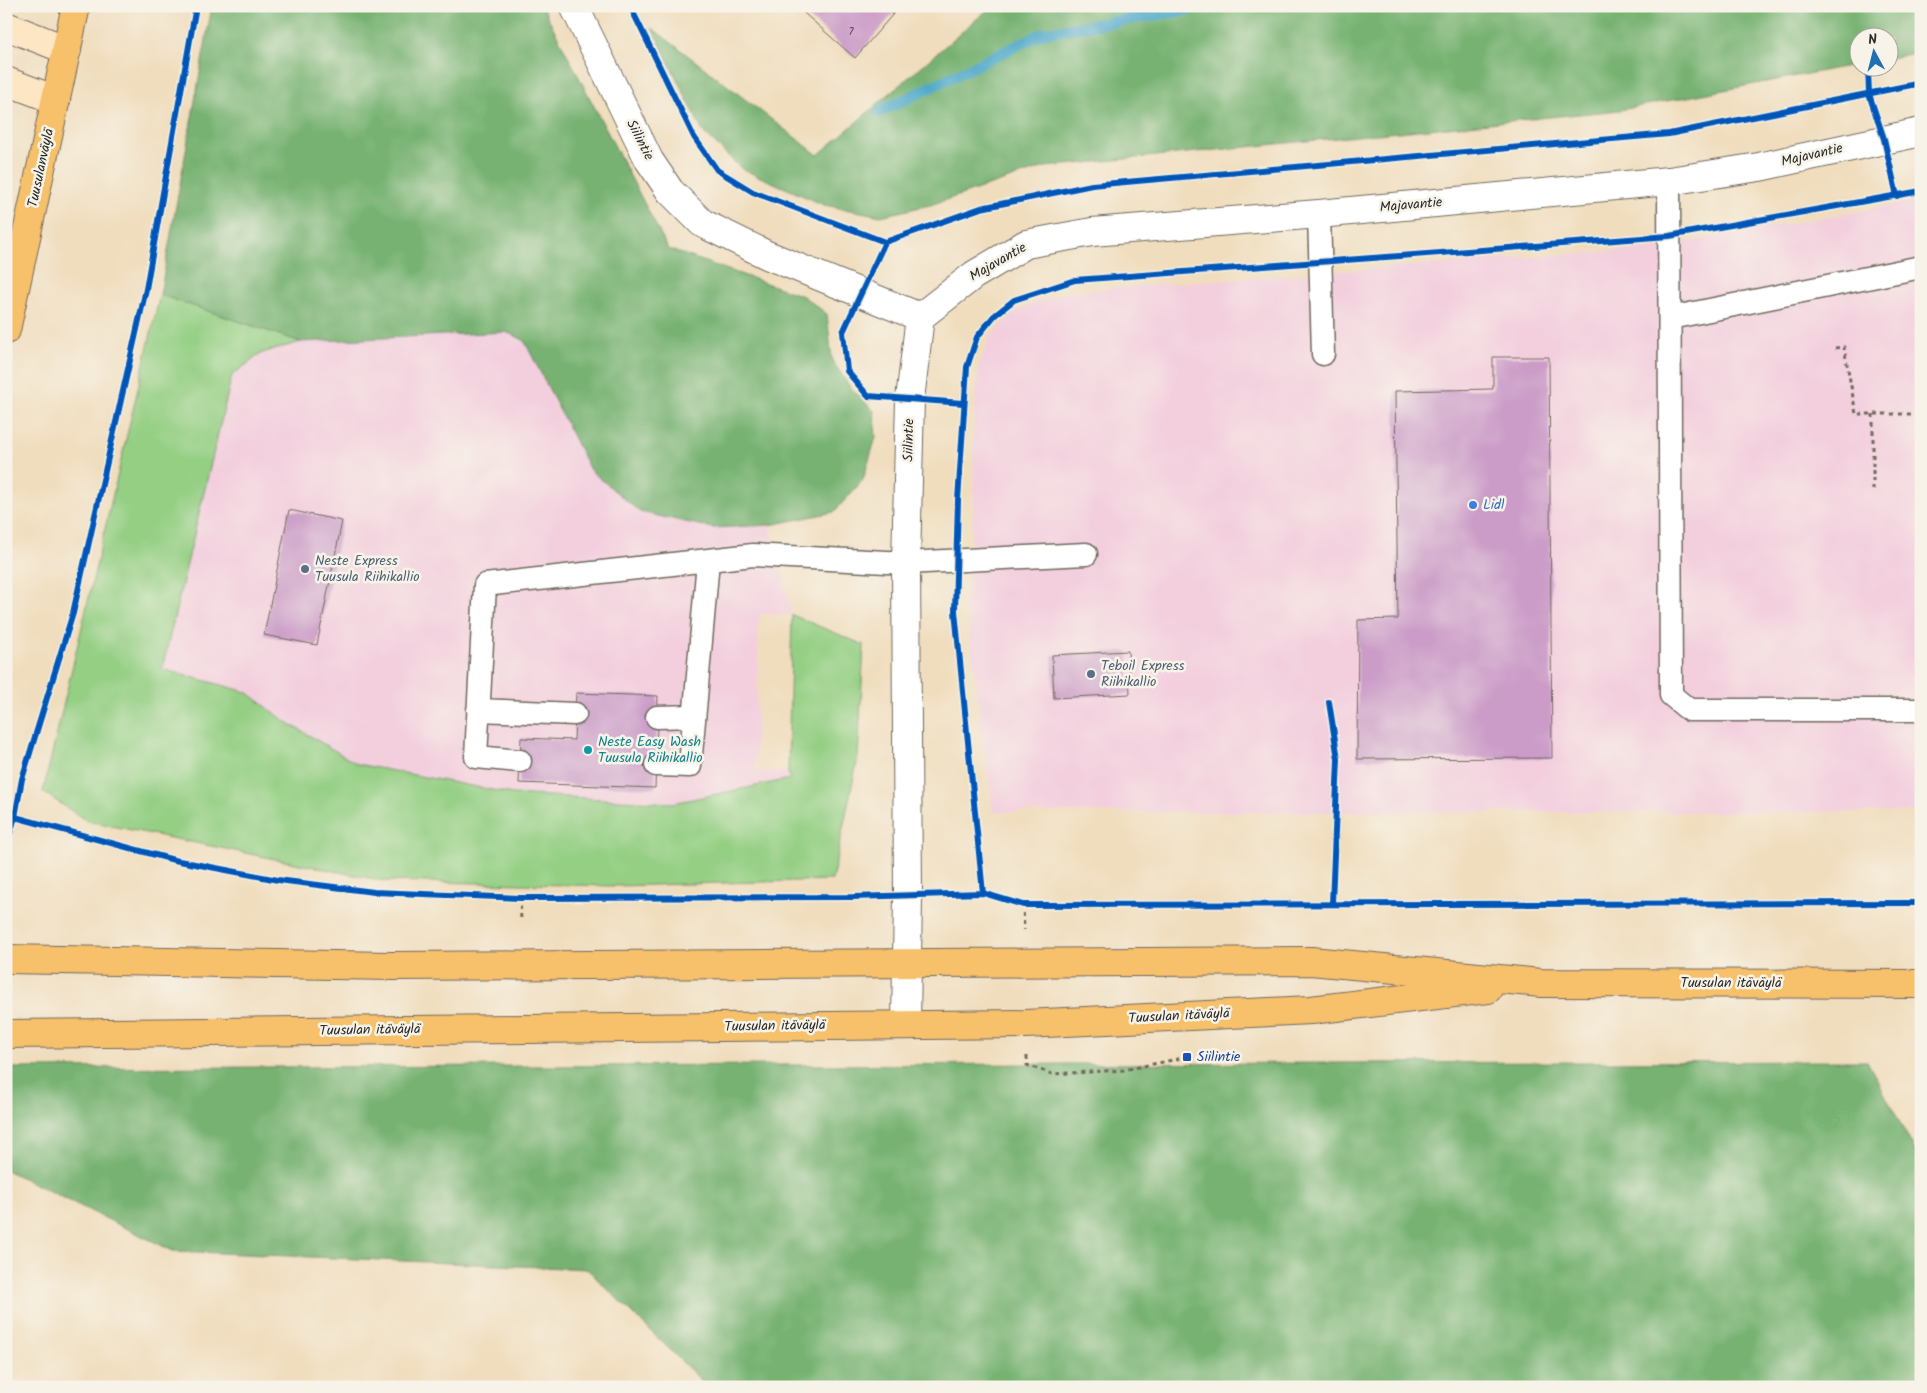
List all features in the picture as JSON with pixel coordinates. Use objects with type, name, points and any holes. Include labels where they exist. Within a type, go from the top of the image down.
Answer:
[{"type":"main road","name":"Tuusulanväylä","points":[[6,330],[76,6]]},
{"type":"main road","name":"Tuusulan itäväylä","points":[[6,959],[391,966],[1311,961],[1541,983],[1921,984]]},
{"type":"main road","name":"Tuusulan itäväylä","points":[[6,1034],[1025,1024],[1311,1010],[1541,983]]},
{"type":"street","name":"Siilintie","points":[[574,6],[649,160],[670,191],[702,223],[767,254],[920,317],[910,399],[906,563],[906,1024]]},
{"type":"street","points":[[6,26],[67,50]]},
{"type":"street","points":[[6,81],[56,100]]},
{"type":"street","name":"Majavantie","points":[[920,317],[974,275],[1026,244],[1092,232],[1320,214],[1668,182],[1759,167],[1921,132]]},
{"type":"lane","points":[[1668,182],[1671,695],[1689,710],[1921,710]]},
{"type":"lane","points":[[1320,214],[1323,354]]},
{"type":"lane","points":[[1670,318],[1921,267]]},
{"type":"lane","points":[[520,761],[476,758],[485,585],[754,555],[906,563],[1086,554]]},
{"type":"lane","points":[[656,765],[690,766],[708,561]]},
{"type":"lane","points":[[478,710],[575,714]]},
{"type":"lane","points":[[657,717],[693,716]]},
{"type":"path","points":[[1835,348],[1844,348],[1856,414],[1921,414]]},
{"type":"path","points":[[1873,414],[1873,491]]},
{"type":"path","points":[[511,898],[530,898]]},
{"type":"path","points":[[520,898],[521,920]]},
{"type":"path","points":[[1015,902],[1033,905]]},
{"type":"shaded area","points":[[1921,200],[1921,812],[993,812],[966,607],[974,499],[973,436],[978,368],[990,336],[1014,312],[1040,301],[1075,291],[1654,248]]},
{"type":"shaded area","points":[[506,332],[525,340],[560,414],[713,528],[770,525],[792,615],[759,614],[755,771],[788,772],[790,779],[673,803],[513,794],[356,764],[285,721],[247,692],[162,669],[232,375],[262,353],[301,342]],"holes":[[[289,510],[342,521],[317,645],[264,635]],[[576,693],[658,696],[656,765],[519,783],[521,738],[574,740]]]},
{"type":"green space","points":[[212,6],[542,6],[668,249],[803,296],[827,314],[832,360],[850,387],[874,411],[876,437],[863,480],[834,512],[770,525],[713,528],[640,512],[590,470],[524,340],[506,332],[301,342],[160,295]]},
{"type":"green space","points":[[992,6],[1921,6],[1921,52],[1900,56],[1900,28],[1850,28],[1850,66],[1620,110],[1045,167],[930,205],[881,216],[824,205],[742,169],[703,132],[652,28],[818,155]]},
{"type":"green space","points":[[160,295],[301,342],[262,353],[232,375],[162,669],[247,692],[285,721],[357,764],[513,794],[673,803],[790,779],[788,772],[792,615],[864,645],[858,757],[832,880],[615,886],[384,881],[87,821],[43,792]]},
{"type":"green space","points":[[1867,1061],[1921,1162],[1921,1387],[708,1387],[587,1269],[173,1251],[6,1170],[6,1068]]},
{"type":"building","points":[[796,6],[900,6],[855,58]]},
{"type":"building","name":"Lidl","points":[[1493,357],[1549,357],[1552,758],[1357,759],[1358,620],[1398,619],[1395,391],[1493,389]]},
{"type":"building","name":"Neste Express Tuusula Riihikallio","points":[[289,510],[342,521],[317,645],[264,635]]},
{"type":"building","name":"Teboil Express Riihikallio","points":[[1128,651],[1130,694],[1054,698],[1052,655]]},
{"type":"building","name":"Neste Easy Wash Tuusula Riihikallio","points":[[576,693],[658,696],[655,788],[519,783],[521,738],[574,740]]},
{"type":"waterway","points":[[879,112],[1043,33],[1211,6]]},
{"type":"cycle path","points":[[6,846],[15,817],[22,779],[73,613],[146,289],[196,6]]},
{"type":"cycle path","points":[[630,6],[694,137],[717,170],[753,192],[885,242],[843,332],[847,371],[868,396],[963,403]]},
{"type":"cycle path","points":[[1868,78],[1869,94],[1884,139],[1897,196]]},
{"type":"cycle path","points":[[885,242],[981,208],[1092,185],[1669,134],[1921,83]]},
{"type":"cycle path","points":[[983,893],[955,611],[958,500],[967,367],[977,337],[994,316],[1014,300],[1075,280],[1669,236],[1921,191]]},
{"type":"cycle path","points":[[1329,702],[1338,759],[1332,903]]},
{"type":"cycle path","points":[[15,817],[174,860],[278,880],[374,892],[520,898],[853,897],[983,893],[1023,905],[1921,903]]},
{"type":"place","name":"Lidl","points":[[1473,505]]},
{"type":"place","name":"Neste Express Tuusula Riihikallio","points":[[305,569]]},
{"type":"place","name":"Teboil Express Riihikallio","points":[[1091,674]]},
{"type":"place","name":"Neste Easy Wash Tuusula Riihikallio","points":[[588,750]]},
{"type":"place","name":"Siilintie","points":[[1187,1057]]}]
